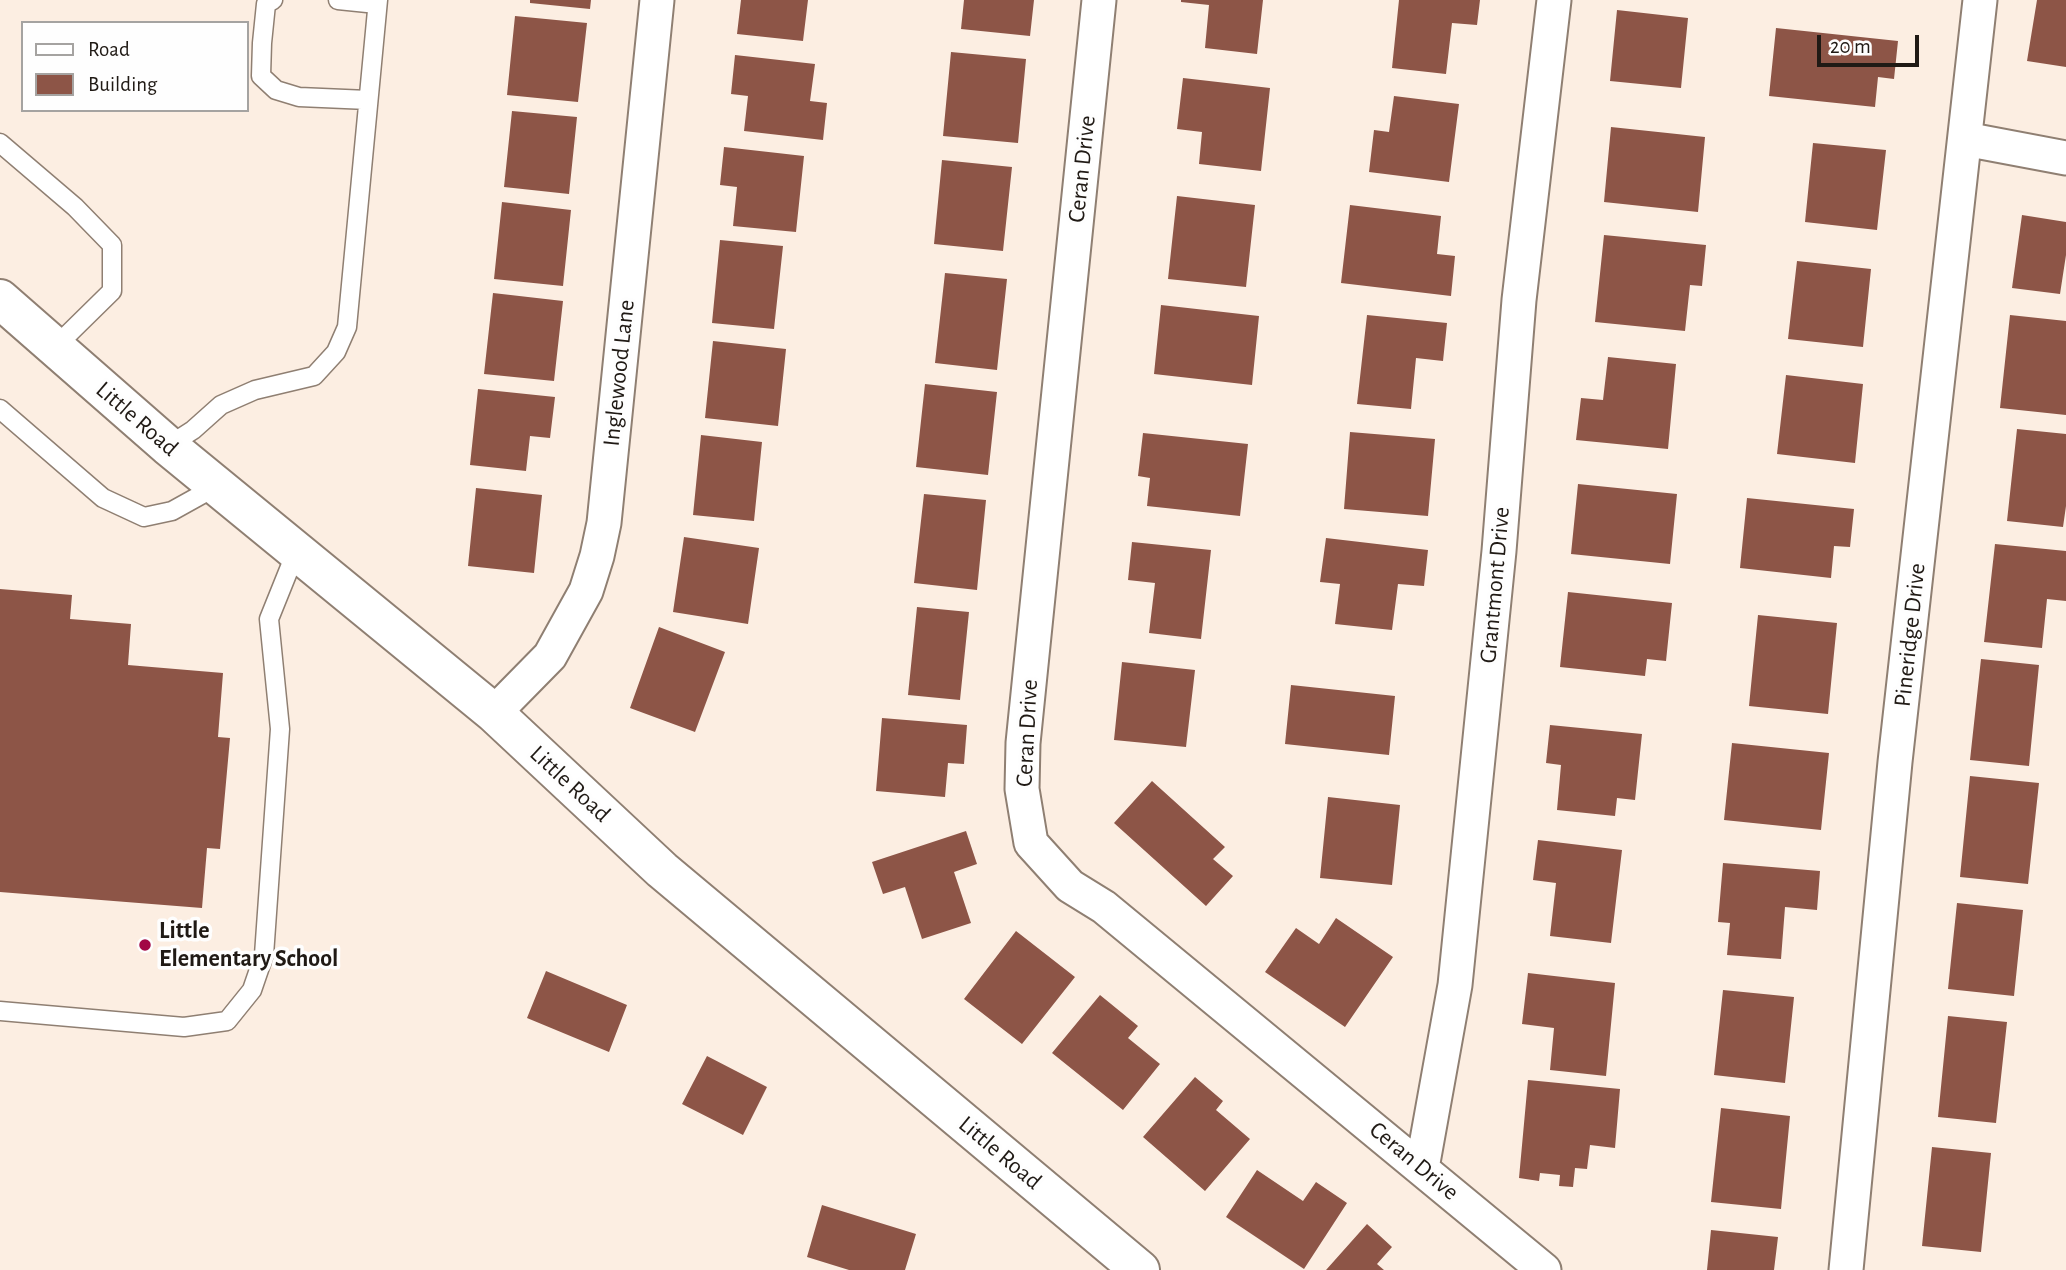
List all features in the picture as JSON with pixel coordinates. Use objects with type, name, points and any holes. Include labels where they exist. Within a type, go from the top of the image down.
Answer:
[{"type":"street","name":"Inglewood Lane","points":[[494,713],[550,656],[586,591],[597,556],[604,523],[657,0]]},
{"type":"street","name":"Ceran Drive","points":[[1099,0],[1023,743],[1022,789],[1031,843],[1070,886],[1104,907],[1544,1270]]},
{"type":"street","name":"Grantmont Drive","points":[[1422,1168],[1455,985],[1499,551],[1519,300],[1554,0]]},
{"type":"street","name":"Pineridge Drive","points":[[1846,1270],[1895,762],[1980,0]]},
{"type":"street","points":[[1965,139],[2066,158]]},
{"type":"street","name":"Little Road","points":[[0,299],[167,446],[494,713],[662,870],[1140,1270]]},
{"type":"lane","points":[[273,0],[266,4],[261,76],[276,90],[299,97],[368,100]]},
{"type":"lane","points":[[167,446],[193,429],[221,405],[255,390],[314,376],[336,352],[347,327],[378,2],[338,0]]},
{"type":"lane","points":[[0,143],[75,207],[112,245],[112,290],[55,347]]},
{"type":"lane","points":[[0,409],[103,498],[144,517],[172,510],[217,486]]},
{"type":"lane","points":[[0,1011],[184,1027],[227,1021],[251,990],[264,955],[280,729],[269,618],[296,552]]},
{"type":"building","points":[[530,0],[591,0],[590,9],[530,3]]},
{"type":"building","points":[[741,0],[808,0],[803,41],[737,34]]},
{"type":"building","points":[[964,0],[1034,0],[1030,36],[961,29]]},
{"type":"building","points":[[1181,0],[1263,0],[1257,54],[1205,48],[1209,5]]},
{"type":"building","points":[[1399,0],[1480,0],[1477,25],[1452,23],[1446,74],[1392,68]]},
{"type":"building","points":[[2037,0],[2066,0],[2066,67],[2027,61]]},
{"type":"building","points":[[1617,10],[1688,18],[1681,88],[1610,81]]},
{"type":"building","points":[[515,16],[587,23],[578,102],[507,95]]},
{"type":"building","points":[[1776,28],[1898,41],[1894,79],[1878,77],[1875,107],[1769,96]]},
{"type":"building","points":[[951,52],[1026,59],[1018,143],[943,136]]},
{"type":"building","points":[[735,55],[815,64],[810,101],[827,103],[823,140],[744,131],[748,96],[731,94]]},
{"type":"building","points":[[1183,78],[1270,88],[1261,171],[1199,164],[1202,132],[1177,129]]},
{"type":"building","points":[[1394,96],[1459,104],[1449,182],[1369,172],[1374,130],[1389,132]]},
{"type":"building","points":[[512,111],[577,117],[569,194],[504,187]]},
{"type":"building","points":[[1611,127],[1705,137],[1698,212],[1604,202]]},
{"type":"building","points":[[1813,143],[1886,150],[1877,230],[1805,222]]},
{"type":"building","points":[[724,147],[804,156],[796,232],[733,226],[737,187],[720,185]]},
{"type":"building","points":[[942,160],[1012,167],[1003,251],[934,244]]},
{"type":"building","points":[[1177,196],[1255,205],[1246,287],[1168,279]]},
{"type":"building","points":[[502,202],[571,210],[563,286],[494,279]]},
{"type":"building","points":[[1350,205],[1441,216],[1437,254],[1455,256],[1451,296],[1341,283]]},
{"type":"building","points":[[2022,215],[2066,222],[2066,255],[2060,294],[2012,288]]},
{"type":"building","points":[[1604,235],[1706,245],[1702,286],[1690,285],[1685,331],[1595,322]]},
{"type":"building","points":[[720,240],[783,246],[774,329],[712,323]]},
{"type":"building","points":[[1797,261],[1871,269],[1863,347],[1788,339]]},
{"type":"building","points":[[945,273],[1007,279],[997,370],[935,363]]},
{"type":"building","points":[[493,293],[563,301],[554,381],[484,374]]},
{"type":"building","points":[[1161,305],[1259,316],[1252,385],[1154,374]]},
{"type":"building","points":[[1367,315],[1447,323],[1443,361],[1416,358],[1411,409],[1357,404]]},
{"type":"building","points":[[2010,315],[2066,321],[2066,415],[2000,408]]},
{"type":"building","points":[[713,341],[786,349],[778,426],[705,418]]},
{"type":"building","points":[[1608,357],[1676,364],[1668,449],[1576,440],[1581,398],[1603,400]]},
{"type":"building","points":[[1786,375],[1863,384],[1855,463],[1777,454]]},
{"type":"building","points":[[925,384],[997,392],[988,475],[916,467]]},
{"type":"building","points":[[478,389],[555,397],[550,438],[530,436],[526,471],[470,465]]},
{"type":"building","points":[[2017,429],[2066,434],[2066,506],[2063,527],[2007,521]]},
{"type":"building","points":[[1350,432],[1435,439],[1428,516],[1344,509]]},
{"type":"building","points":[[1143,433],[1248,444],[1240,516],[1147,506],[1150,478],[1138,476]]},
{"type":"building","points":[[701,435],[762,442],[754,521],[693,515]]},
{"type":"building","points":[[1578,484],[1677,494],[1670,564],[1571,554]]},
{"type":"building","points":[[476,488],[542,495],[534,573],[468,566]]},
{"type":"building","points":[[924,494],[986,500],[977,590],[914,583]]},
{"type":"building","points":[[1747,498],[1854,509],[1850,547],[1834,546],[1831,578],[1740,568]]},
{"type":"building","points":[[684,537],[759,548],[748,624],[673,612]]},
{"type":"building","points":[[1326,538],[1428,550],[1424,586],[1398,584],[1392,630],[1335,624],[1340,584],[1320,582]]},
{"type":"building","points":[[1132,542],[1211,550],[1201,639],[1149,633],[1155,583],[1128,580]]},
{"type":"building","points":[[1995,544],[2066,551],[2066,601],[2047,599],[2042,648],[1984,642]]},
{"type":"building","points":[[0,589],[72,595],[70,619],[131,624],[128,665],[223,673],[218,737],[230,738],[220,849],[207,848],[202,908],[0,892]]},
{"type":"building","points":[[1568,592],[1672,603],[1666,661],[1647,659],[1645,676],[1560,667]]},
{"type":"building","points":[[917,607],[969,612],[960,700],[908,695]]},
{"type":"building","points":[[1758,615],[1837,623],[1828,714],[1749,706]]},
{"type":"building","points":[[659,627],[725,652],[695,732],[630,708]]},
{"type":"building","points":[[1981,659],[2039,665],[2029,766],[1970,760]]},
{"type":"building","points":[[1122,662],[1195,670],[1186,747],[1114,740]]},
{"type":"building","points":[[1291,685],[1395,696],[1389,755],[1285,744]]},
{"type":"building","points":[[882,718],[967,725],[964,764],[948,763],[945,797],[876,791]]},
{"type":"building","points":[[1550,725],[1642,734],[1635,800],[1617,798],[1615,816],[1557,810],[1561,765],[1546,763]]},
{"type":"building","points":[[1732,743],[1829,753],[1821,830],[1724,820]]},
{"type":"building","points":[[1970,776],[2039,783],[2028,884],[1960,877]]},
{"type":"building","points":[[1152,781],[1225,847],[1213,859],[1233,876],[1206,906],[1114,823]]},
{"type":"building","points":[[1328,797],[1400,805],[1392,885],[1320,878]]},
{"type":"building","points":[[966,831],[977,864],[954,872],[971,923],[922,939],[905,887],[883,894],[872,862]]},
{"type":"building","points":[[1538,840],[1622,850],[1611,943],[1550,936],[1556,883],[1533,880]]},
{"type":"building","points":[[1723,863],[1820,871],[1817,910],[1785,907],[1781,959],[1727,955],[1730,923],[1718,922]]},
{"type":"building","points":[[1957,903],[2023,910],[2014,996],[1948,989]]},
{"type":"building","points":[[1336,918],[1393,957],[1345,1027],[1265,972],[1296,928],[1319,944]]},
{"type":"building","points":[[1016,931],[1075,977],[1022,1044],[964,999]]},
{"type":"building","points":[[546,971],[627,1005],[609,1052],[527,1018]]},
{"type":"building","points":[[1528,973],[1615,983],[1606,1076],[1550,1070],[1554,1028],[1522,1024]]},
{"type":"building","points":[[1723,990],[1794,997],[1785,1083],[1714,1075]]},
{"type":"building","points":[[1100,995],[1138,1026],[1128,1038],[1160,1064],[1123,1110],[1052,1053]]},
{"type":"building","points":[[1948,1016],[2007,1022],[1996,1123],[1938,1117]]},
{"type":"building","points":[[707,1056],[767,1087],[743,1135],[682,1104]]},
{"type":"building","points":[[1195,1077],[1223,1101],[1216,1110],[1250,1139],[1205,1191],[1143,1137]]},
{"type":"building","points":[[1528,1080],[1620,1089],[1615,1148],[1590,1145],[1587,1169],[1575,1168],[1573,1187],[1559,1186],[1560,1175],[1540,1173],[1539,1181],[1519,1178]]},
{"type":"building","points":[[1721,1108],[1790,1116],[1781,1209],[1711,1202]]},
{"type":"building","points":[[1932,1147],[1991,1153],[1981,1252],[1922,1246]]},
{"type":"building","points":[[1257,1170],[1303,1201],[1316,1182],[1347,1203],[1304,1269],[1226,1217]]},
{"type":"building","points":[[822,1205],[916,1234],[905,1270],[849,1270],[807,1257]]},
{"type":"building","points":[[1367,1224],[1392,1247],[1377,1264],[1384,1270],[1326,1270]]},
{"type":"building","points":[[1711,1230],[1778,1237],[1774,1270],[1707,1270]]},
{"type":"place","name":"Little Elementary School","points":[[145,945]]}]
